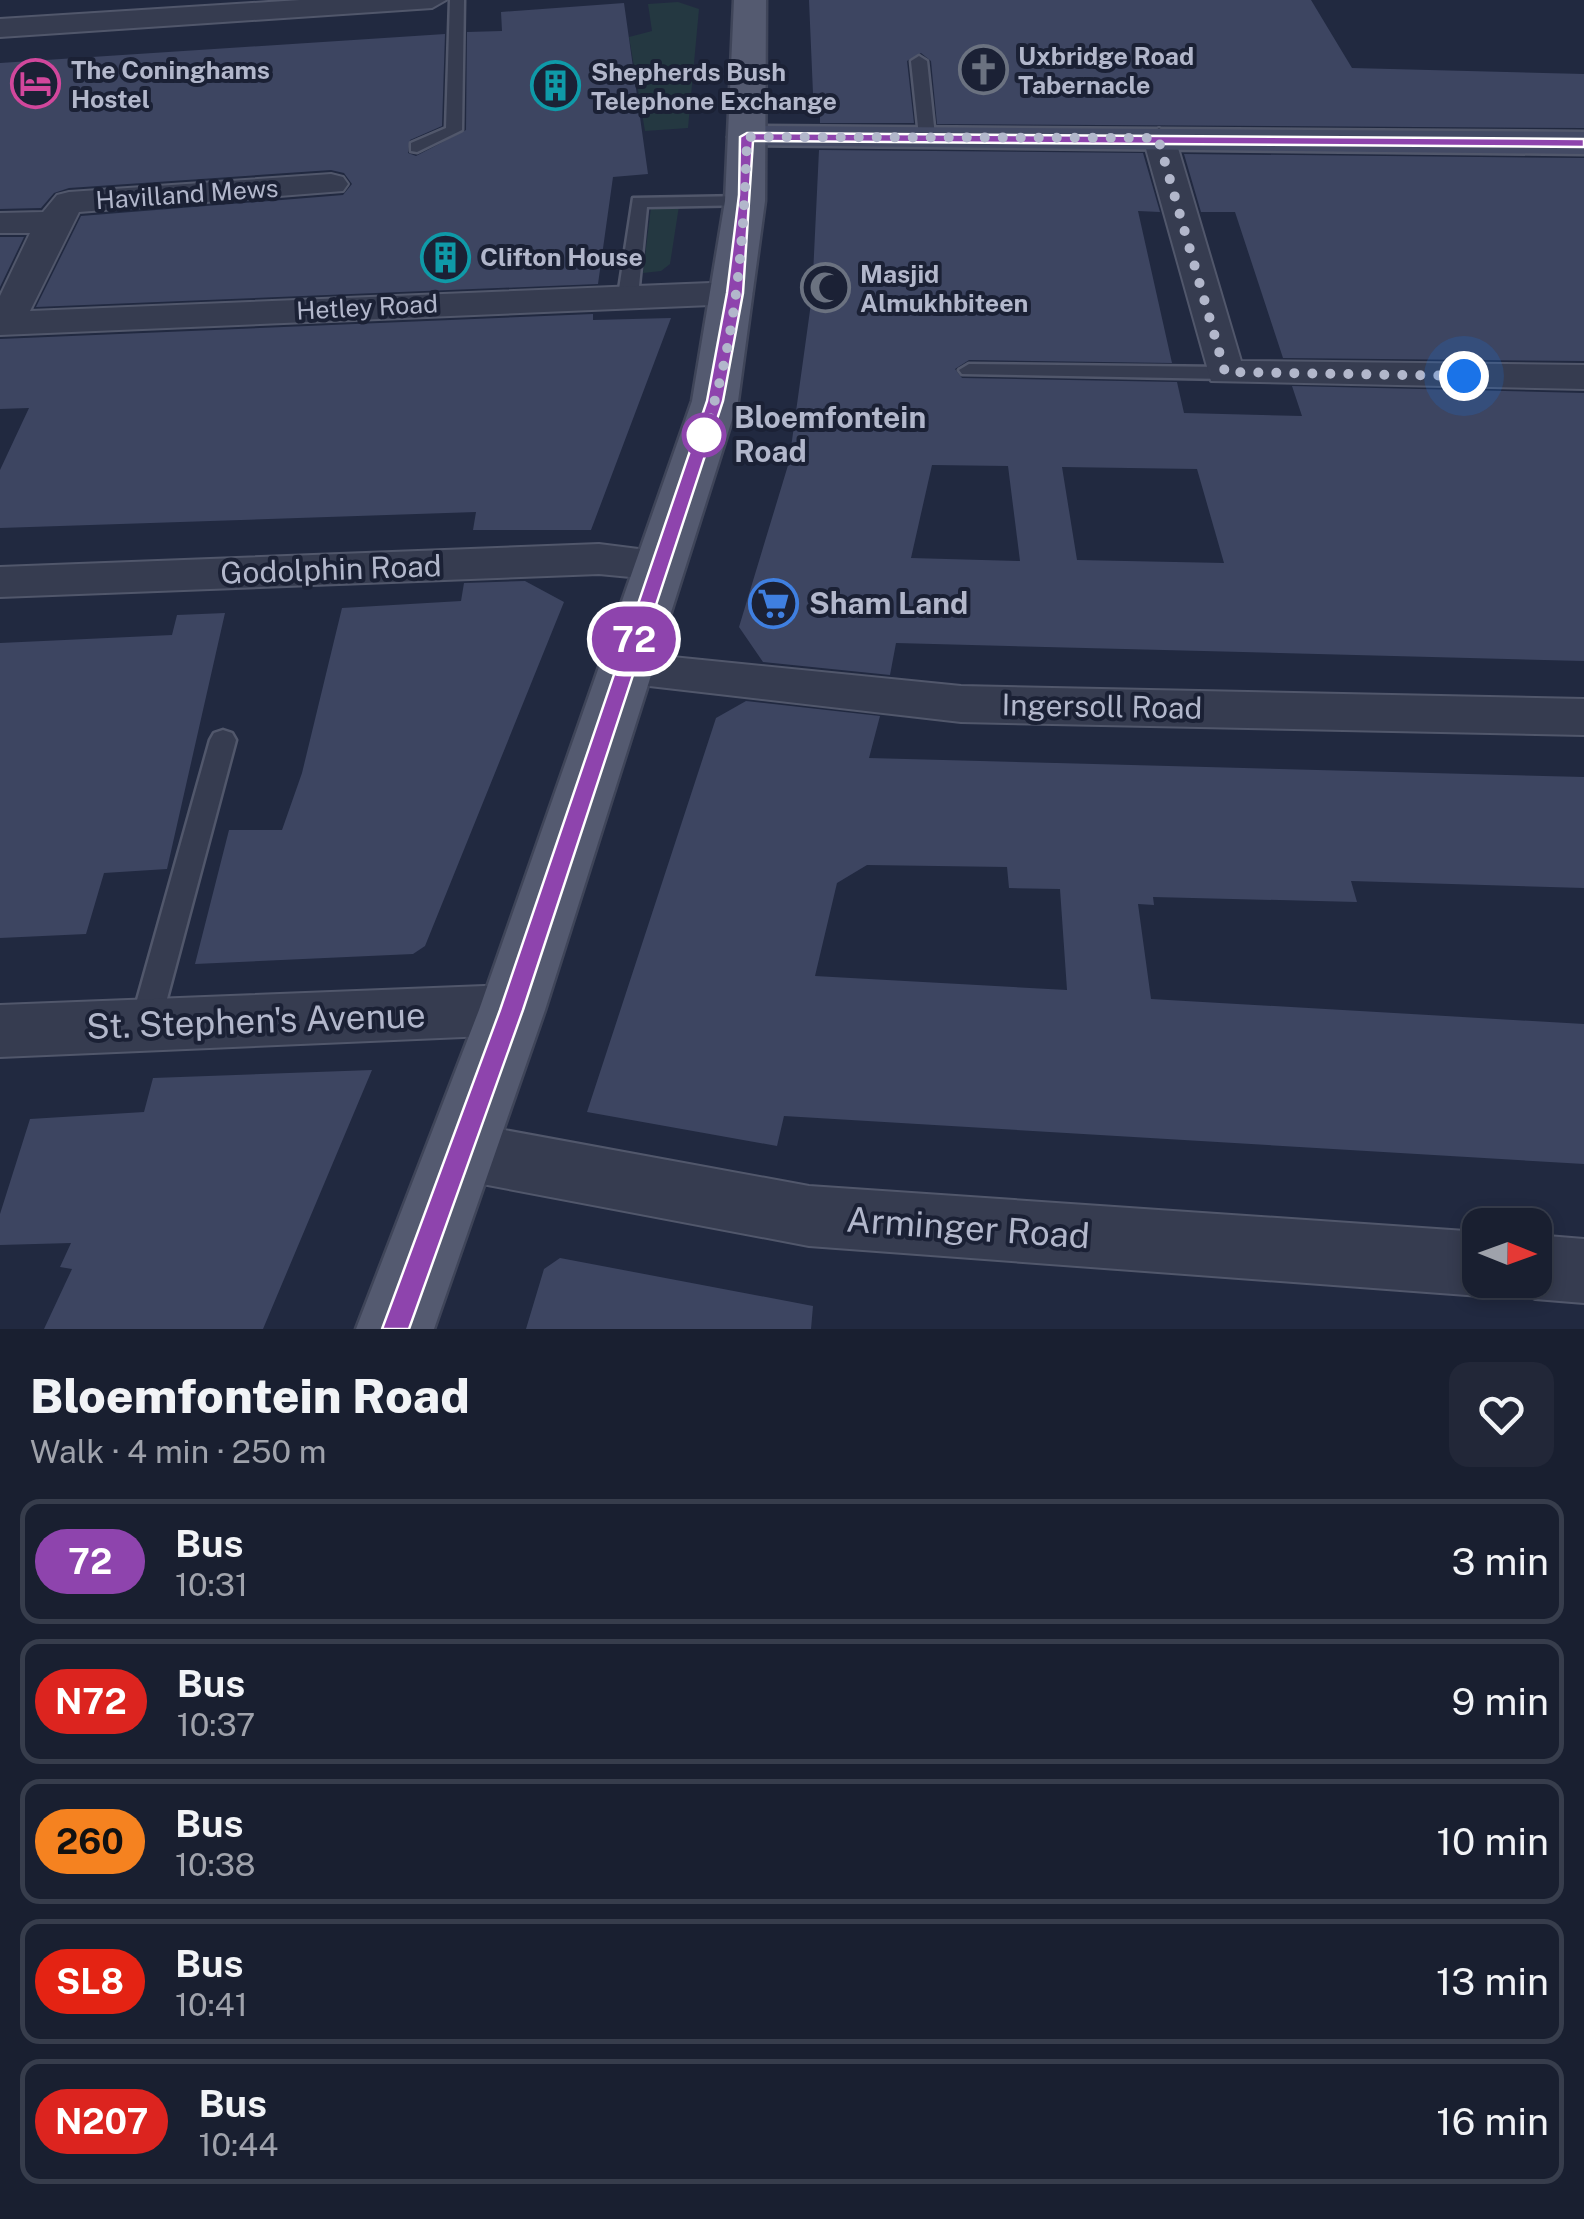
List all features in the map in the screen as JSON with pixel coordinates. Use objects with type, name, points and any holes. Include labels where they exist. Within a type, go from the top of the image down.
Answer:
[{"type":"main road","points":[[395,1329],[512,1010],[622,669],[662,564],[715,401],[735,293],[746,201],[750,0]]},
{"type":"street","points":[[0,28],[432,0]]},
{"type":"street","points":[[747,137],[1584,143]]},
{"type":"street","points":[[1158,138],[1225,372],[1584,377]]},
{"type":"street","name":"Havilland Mews","points":[[3,323],[53,222],[69,202],[331,184]]},
{"type":"street","name":"Havilland Mews","points":[[0,223],[53,222]]},
{"type":"street","name":"Hetley Road","points":[[3,323],[735,293]]},
{"type":"street","name":"Godolphin Road","points":[[0,582],[599,559],[662,564]]},
{"type":"street","name":"Ingersoll Road","points":[[622,669],[961,704],[1584,717]]},
{"type":"street","name":"St. Stephen's Avenue","points":[[0,1031],[512,1010]]},
{"type":"street","name":"Arminger Road","points":[[461,1152],[809,1216],[1462,1263]]},
{"type":"street","points":[[1552,1269],[1584,1271]]},
{"type":"lane","points":[[417,147],[454,130],[457,0]]},
{"type":"lane","points":[[919,61],[927,136]]},
{"type":"lane","points":[[628,296],[639,202],[746,201]]},
{"type":"lane","points":[[969,370],[1225,372]]},
{"type":"lane","points":[[145,1026],[223,740]]},
{"type":"shaded area","points":[[678,2],[699,9],[688,128],[645,131],[629,37],[652,31],[648,4]]},
{"type":"shaded area","points":[[679,206],[670,264],[661,271],[643,273],[651,207]]},
{"type":"building","points":[[809,0],[1311,0],[1352,68],[1584,74],[1584,128],[937,124],[931,61],[921,53],[907,61],[914,123],[820,123],[820,117],[814,117]]},
{"type":"building","points":[[624,3],[648,174],[613,177],[598,284],[36,307],[81,216],[343,195],[352,184],[344,173],[331,170],[69,188],[54,193],[41,208],[0,209],[0,63],[445,34],[442,126],[410,140],[408,153],[416,156],[466,130],[467,32],[502,31],[501,12]]},
{"type":"building","points":[[819,150],[1143,153],[1160,212],[1138,211],[1172,363],[969,360],[955,369],[962,378],[1177,382],[1184,413],[1302,416],[1292,386],[1584,393],[1584,661],[896,643],[890,675],[763,662],[739,627],[789,462],[812,296]],"holes":[[[932,465],[1008,466],[1020,561],[911,558]],[[1062,467],[1197,469],[1224,563],[1077,560]]]},
{"type":"building","points":[[1184,154],[1584,158],[1584,361],[1283,358],[1235,212],[1201,212]]},
{"type":"building","points":[[0,237],[24,237],[0,287]]},
{"type":"building","points":[[593,314],[593,320],[671,318],[591,530],[473,530],[476,512],[0,528],[0,470],[29,408],[0,409],[0,339]]},
{"type":"building","points":[[525,581],[564,602],[425,946],[413,954],[195,964],[229,830],[282,830],[302,773],[342,608],[461,601],[464,583]]},
{"type":"building","points":[[225,613],[167,869],[104,873],[86,934],[0,938],[0,643],[172,635],[177,615]]},
{"type":"building","points":[[746,701],[880,716],[869,758],[1584,777],[1584,888],[1351,881],[1357,902],[1153,897],[1154,905],[1138,904],[1151,999],[1584,1024],[1584,1164],[784,1116],[777,1146],[587,1112],[716,718]],"holes":[[[867,865],[1007,867],[1009,888],[1060,889],[1067,990],[815,976],[837,883]]]},
{"type":"building","points":[[372,1070],[263,1329],[44,1329],[72,1269],[60,1267],[71,1243],[0,1245],[0,1214],[30,1119],[144,1112],[153,1078]]},
{"type":"building","points":[[560,1258],[813,1306],[811,1329],[526,1329],[544,1269]]},
{"type":"bus line","name":"72","points":[[395,1329],[512,1010],[622,669],[662,564],[715,401],[735,293],[746,195],[747,137],[1584,143]]},
{"type":"place","name":"Uxbridge Road Tabernacle","points":[[983,70]]},
{"type":"place","name":"The Coninghams Hostel","points":[[36,84]]},
{"type":"place","name":"Shepherds Bush Telephone Exchange","points":[[556,86]]},
{"type":"place","name":"Clifton House","points":[[445,257]]},
{"type":"place","name":"Masjid Almukhbiteen","points":[[825,288]]},
{"type":"place","name":"Bloemfontein Road","points":[[704,435]]},
{"type":"place","name":"Sham Land","points":[[774,604]]},
{"type":"route","points":[[704,435],[715,401],[735,293],[746,195],[747,137],[1158,138],[1225,372],[1464,376]]}]
